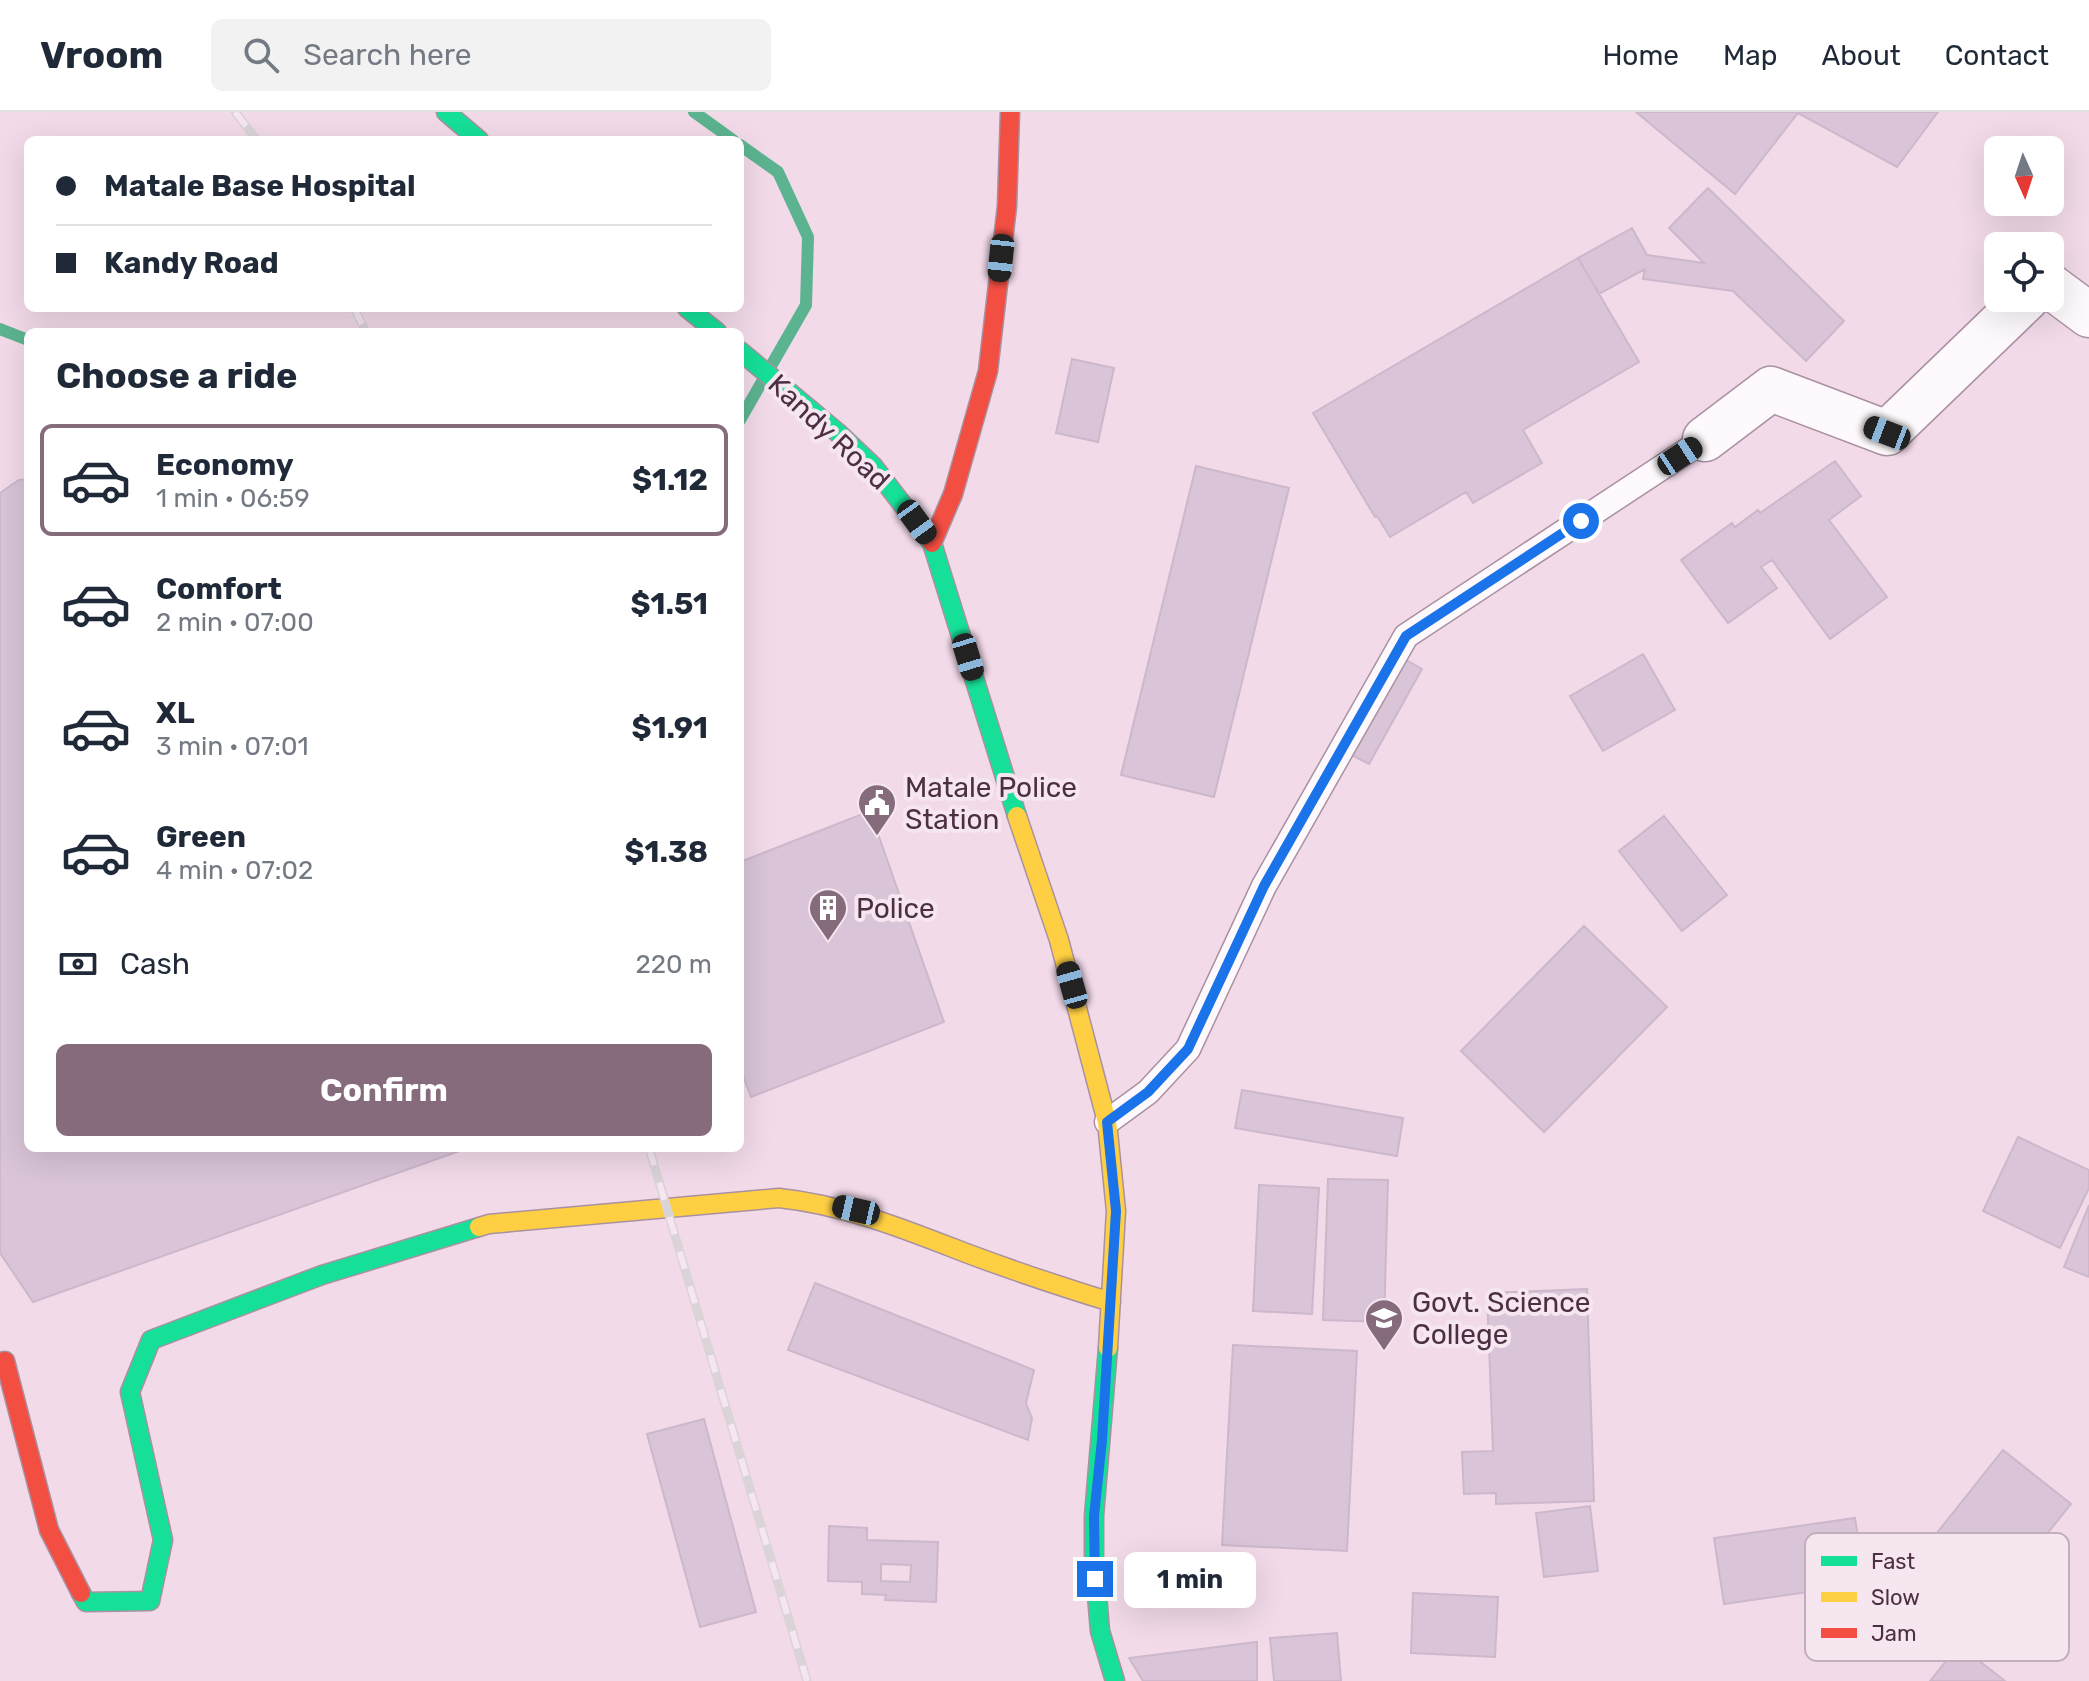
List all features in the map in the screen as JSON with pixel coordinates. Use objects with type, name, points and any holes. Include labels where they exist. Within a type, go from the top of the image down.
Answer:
[{"type":"main road","points":[[446,112],[474,136]]},
{"type":"main road","points":[[932,543],[953,494],[988,371],[1007,206],[1010,112]]},
{"type":"main road","points":[[692,312],[712,328]]},
{"type":"main road","name":"Kandy Road","points":[[744,354],[873,466],[932,543],[1009,792],[1059,940],[1107,1122],[1116,1211],[1094,1516],[1100,1631],[1115,1681]]},
{"type":"main road","points":[[0,1362],[5,1361],[49,1530],[86,1602],[150,1601],[163,1540],[130,1392],[151,1340],[322,1275],[489,1224],[779,1198],[812,1200],[856,1210],[1008,1268],[1111,1302]]},
{"type":"street","points":[[2064,296],[2089,315]]},
{"type":"street","points":[[1705,439],[1771,389],[1887,433],[2012,312]]},
{"type":"lane","points":[[1107,1122],[1148,1092],[1188,1049],[1264,886],[1406,636],[1705,439]]},
{"type":"building","points":[[1636,112],[1938,112],[1897,167],[1798,113],[1735,194]]},
{"type":"building","points":[[1708,188],[1844,321],[1806,361],[1733,291],[1643,279],[1645,269],[1599,294],[1578,258],[1632,228],[1647,255],[1704,263],[1669,228]]},
{"type":"building","points":[[1578,258],[1639,362],[1523,430],[1542,463],[1473,503],[1466,492],[1390,537],[1313,413]]},
{"type":"building","points":[[1072,359],[1114,368],[1098,442],[1056,433]]},
{"type":"building","points":[[1835,461],[1861,496],[1829,520],[1887,597],[1830,639],[1772,560],[1761,567],[1777,588],[1728,623],[1681,560],[1732,523],[1735,527],[1758,510],[1760,513]]},
{"type":"building","points":[[1196,466],[1289,488],[1214,797],[1121,775]]},
{"type":"building","points":[[24,479],[24,1152],[457,1152],[33,1302],[0,1253],[0,493]]},
{"type":"building","points":[[1396,654],[1422,669],[1369,764],[1342,750]]},
{"type":"building","points":[[1643,654],[1675,710],[1603,751],[1570,696]]},
{"type":"building","name":"Police","points":[[870,811],[944,1022],[751,1097],[744,1079],[744,860]]},
{"type":"building","points":[[1664,816],[1727,895],[1682,931],[1619,851]]},
{"type":"building","points":[[1584,926],[1667,1007],[1544,1132],[1461,1051]]},
{"type":"building","points":[[1242,1090],[1403,1118],[1397,1156],[1235,1128]]},
{"type":"building","points":[[2018,1137],[2089,1170],[2089,1188],[2060,1248],[1983,1211]]},
{"type":"building","points":[[1328,1179],[1388,1180],[1384,1322],[1323,1320]]},
{"type":"building","points":[[1259,1185],[1319,1188],[1312,1314],[1253,1311]]},
{"type":"building","points":[[2089,1205],[2089,1277],[2064,1267]]},
{"type":"building","points":[[815,1283],[1034,1370],[1026,1403],[1032,1418],[1028,1440],[788,1350]]},
{"type":"building","points":[[1587,1289],[1594,1501],[1496,1504],[1496,1493],[1464,1494],[1462,1452],[1493,1451],[1487,1293]]},
{"type":"building","points":[[1233,1345],[1357,1351],[1347,1551],[1222,1545]]},
{"type":"building","points":[[704,1419],[756,1612],[700,1627],[647,1434]]},
{"type":"building","points":[[2003,1450],[2071,1504],[2048,1533],[1937,1533]]},
{"type":"building","points":[[1590,1506],[1598,1571],[1544,1577],[1536,1513]]},
{"type":"building","points":[[1855,1518],[1857,1533],[1805,1533],[1805,1593],[1724,1604],[1714,1538]]},
{"type":"building","points":[[829,1526],[867,1528],[867,1540],[938,1542],[936,1602],[885,1600],[886,1595],[862,1594],[862,1582],[828,1581]],"holes":[[[881,1564],[911,1565],[910,1582],[881,1581]]]},
{"type":"building","points":[[1413,1593],[1498,1597],[1495,1657],[1411,1653]]},
{"type":"building","points":[[1337,1633],[1341,1681],[1274,1681],[1270,1638]]},
{"type":"building","points":[[1257,1642],[1257,1681],[1143,1681],[1129,1658]]},
{"type":"building","points":[[1946,1661],[1979,1661],[2005,1681],[1930,1681]]},
{"type":"waterway","points":[[694,112],[727,136]]},
{"type":"waterway","points":[[744,148],[778,172],[808,237],[806,305],[744,413]]},
{"type":"waterway","points":[[0,329],[24,338]]},
{"type":"railway","points":[[235,112],[254,136]]},
{"type":"railway","points":[[356,312],[364,328]]},
{"type":"railway","points":[[650,1152],[807,1681]]},
{"type":"traffic: fast","points":[[446,112],[474,136]]},
{"type":"traffic: fast","points":[[692,312],[712,328]]},
{"type":"traffic: fast","points":[[744,354],[873,466],[932,543],[1017,816]]},
{"type":"traffic: fast","points":[[81,1593],[86,1602],[150,1601],[163,1540],[130,1392],[151,1340],[322,1275],[479,1227]]},
{"type":"traffic: fast","points":[[1108,1348],[1094,1516],[1094,1559],[1100,1631],[1115,1681]]},
{"type":"traffic: slow","points":[[1017,816],[1059,940],[1107,1122],[1116,1211],[1108,1348]]},
{"type":"traffic: slow","points":[[479,1227],[779,1198],[827,1206],[874,1219],[1111,1302]]},
{"type":"traffic: jam","points":[[932,543],[953,494],[988,371],[1007,206],[1010,112]]},
{"type":"traffic: jam","points":[[0,1362],[5,1361],[49,1530],[81,1593]]},
{"type":"place","name":"Matale Police Station","points":[[877,837]]},
{"type":"place","name":"Police","points":[[828,942]]},
{"type":"place","name":"Govt. Science College","points":[[1384,1352]]},
{"type":"route","points":[[1095,1579],[1094,1516],[1102,1440],[1116,1211],[1107,1122],[1148,1092],[1188,1049],[1264,886],[1406,636],[1581,521]]}]
